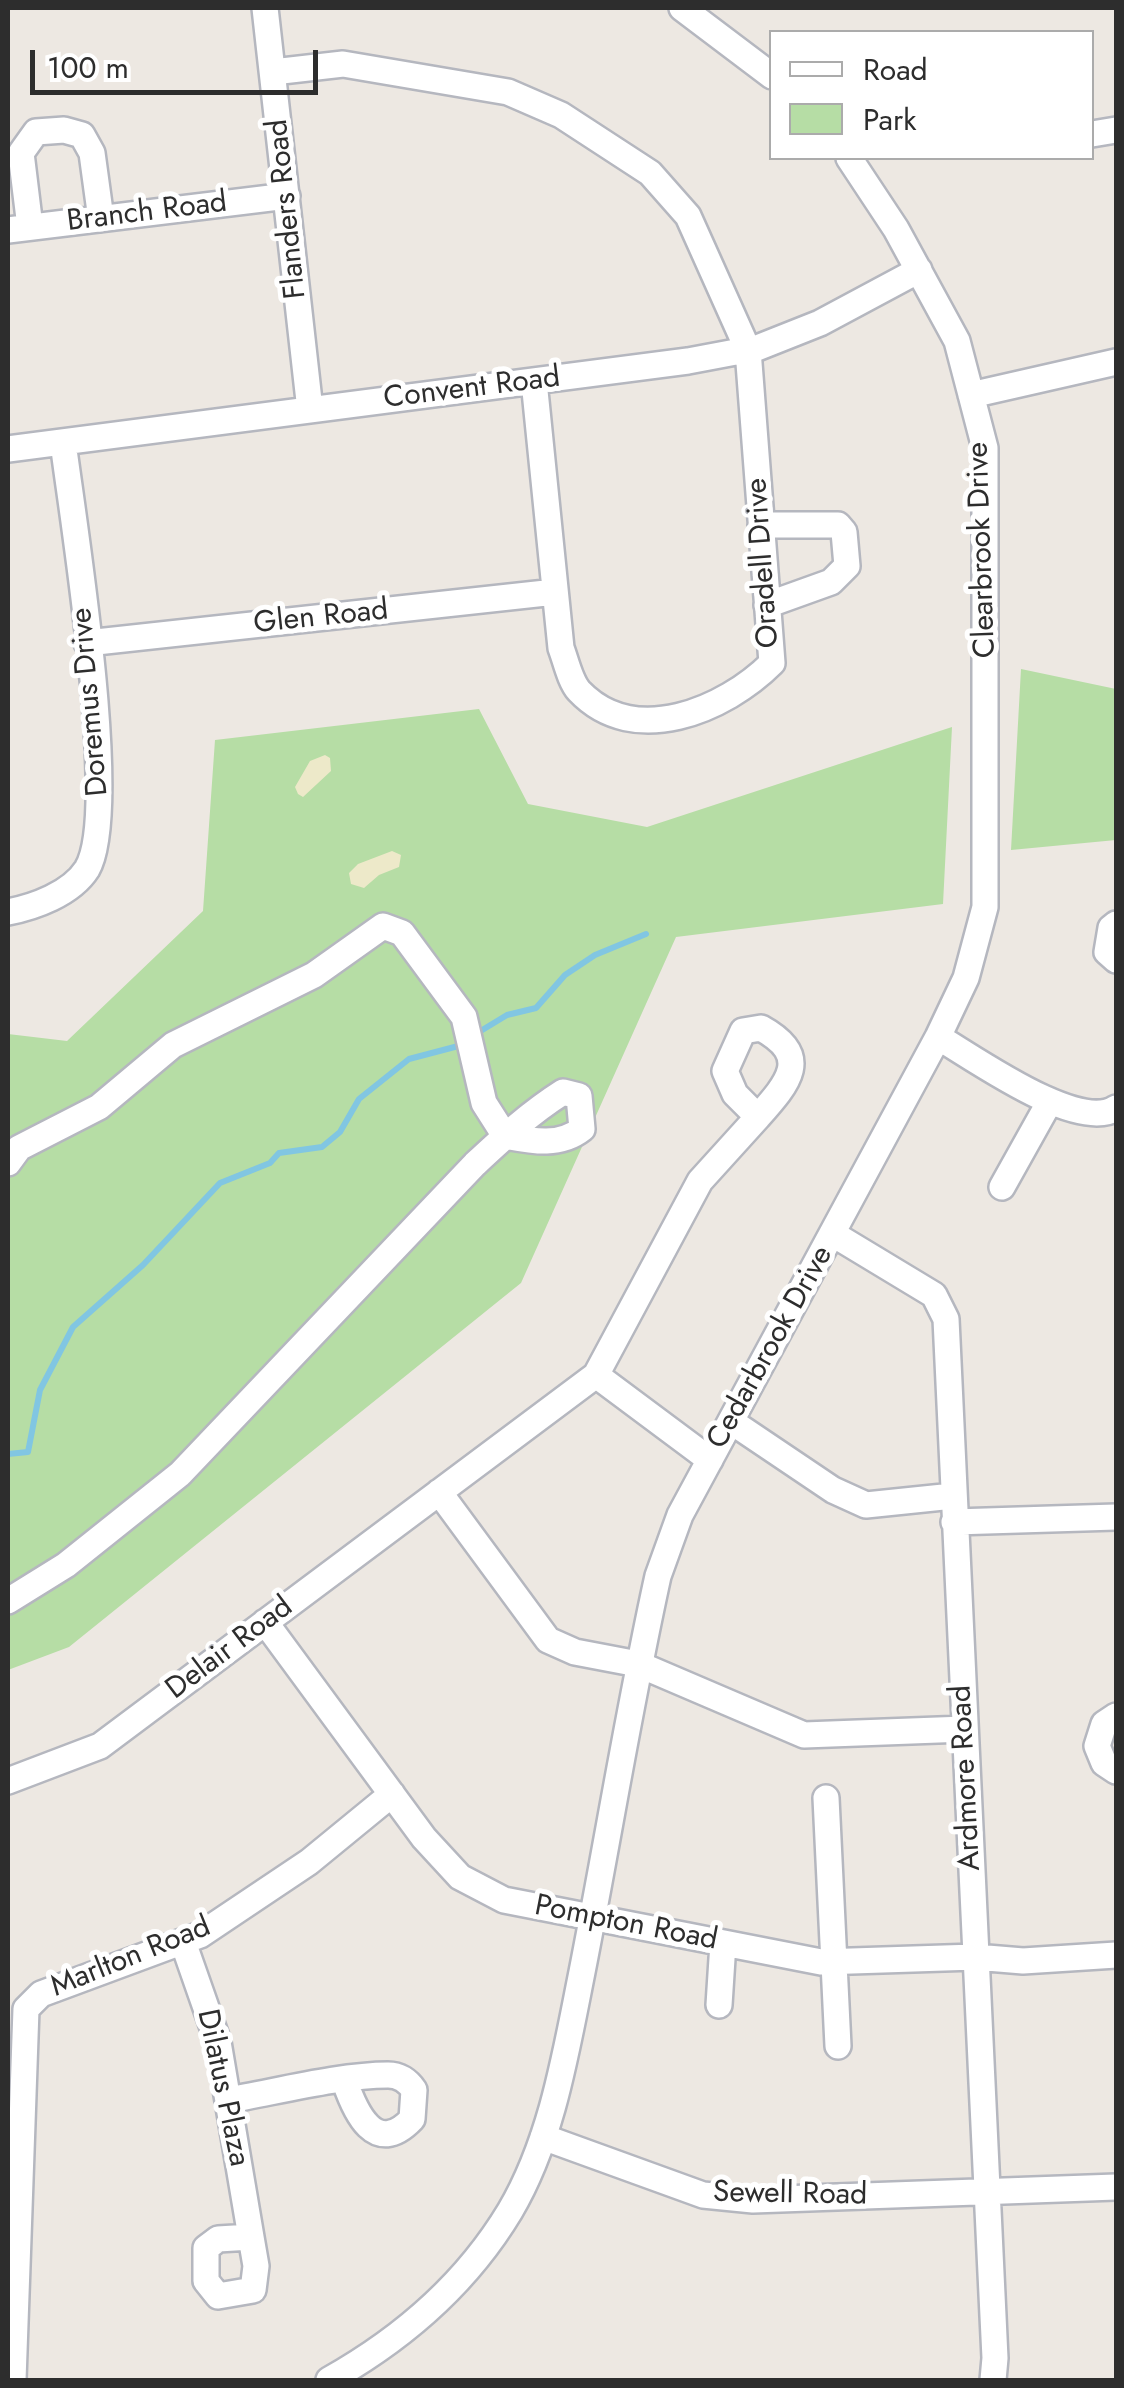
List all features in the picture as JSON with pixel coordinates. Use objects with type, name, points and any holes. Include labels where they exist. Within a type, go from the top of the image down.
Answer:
[{"type":"street","name":"Flanders Road","points":[[265,8],[310,410]]},
{"type":"street","points":[[682,8],[769,74]]},
{"type":"street","name":"Oradell Drive","points":[[273,72],[343,64],[508,92],[561,115],[650,173],[688,216],[748,350],[772,664],[749,686],[690,717],[655,719],[607,712],[576,689],[561,648],[534,381]]},
{"type":"street","points":[[19,228],[21,153],[36,132],[64,130],[82,135],[92,153],[101,218]]},
{"type":"street","name":"Clearbrook Drive","points":[[851,160],[869,183],[957,341],[985,448],[985,796]]},
{"type":"street","name":"Branch Road","points":[[19,228],[286,196]]},
{"type":"street","name":"Convent Road","points":[[8,449],[748,350],[820,323],[919,270]]},
{"type":"street","points":[[971,394],[1116,362]]},
{"type":"street","name":"Doremus Drive","points":[[8,912],[51,899],[86,869],[102,808],[64,442]]},
{"type":"street","points":[[761,525],[838,525],[847,547],[847,566],[831,582],[768,604]]},
{"type":"street","name":"Glen Road","points":[[87,643],[556,592]]},
{"type":"street","name":"Cedarbrook Drive","points":[[592,1917],[658,1576],[680,1515],[834,1234],[966,978],[985,907],[985,796]]},
{"type":"street","points":[[1116,924],[1107,952],[1116,960]]},
{"type":"street","points":[[8,1163],[19,1148],[99,1107],[173,1045],[314,975],[383,926],[402,933],[464,1017],[484,1103],[505,1136],[180,1474],[66,1565],[8,1601]]},
{"type":"street","points":[[938,1037],[1050,1102],[1079,1112],[1111,1112],[1116,1108]]},
{"type":"street","points":[[1002,1187],[1050,1102]]},
{"type":"street","points":[[710,1460],[596,1375],[700,1181],[758,1117]]},
{"type":"street","name":"Ardmore Road","points":[[834,1234],[934,1295],[946,1319],[987,2193],[992,2380]]},
{"type":"street","name":"Delair Road","points":[[8,1781],[100,1746],[596,1375]]},
{"type":"street","points":[[732,1422],[834,1490],[866,1505],[1116,1517]]},
{"type":"street","points":[[439,1492],[548,1640],[575,1652],[638,1664],[804,1735],[964,1729]]},
{"type":"street","name":"Pompton Road","points":[[265,1622],[392,1794],[460,1876],[504,1900],[834,1962],[976,1956],[1023,1961],[1116,1955]]},
{"type":"street","points":[[1116,1716],[1104,1724],[1096,1746],[1104,1763],[1116,1770]]},
{"type":"street","name":"Marlton Road","points":[[12,2380],[26,2009],[41,1994],[200,1936],[310,1862],[392,1794]]},
{"type":"street","points":[[826,1798],[838,2046]]},
{"type":"street","points":[[329,2380],[413,2325],[466,2272],[510,2211],[543,2137],[592,1917]]},
{"type":"street","name":"Dilatus Plaza","points":[[183,1942],[218,2042],[251,2236]]},
{"type":"street","points":[[719,2005],[723,1943]]},
{"type":"street","points":[[228,2100],[345,2082]]},
{"type":"street","name":"Sewell Road","points":[[543,2137],[703,2195],[753,2200],[1116,2187]]},
{"type":"green space","points":[[1021,669],[1116,689],[1116,840],[1011,850]]},
{"type":"green space","points":[[479,709],[528,804],[647,827],[952,727],[943,904],[676,937],[521,1283],[69,1647],[8,1670],[8,1034],[67,1041],[203,911],[215,740]]},
{"type":"sand","points":[[325,755],[330,758],[331,771],[303,797],[298,794],[295,787],[310,761]]},
{"type":"sand","points":[[392,851],[401,855],[399,867],[379,875],[364,888],[351,884],[349,873],[358,864]]},
{"type":"waterway","points":[[474,1035],[507,1015],[536,1008],[565,975],[595,955],[646,934]]},
{"type":"waterway","points":[[8,1454],[28,1452],[40,1390],[73,1327],[143,1265],[220,1183],[270,1163],[279,1153],[322,1147],[340,1132],[359,1099],[409,1059],[466,1044]]}]
